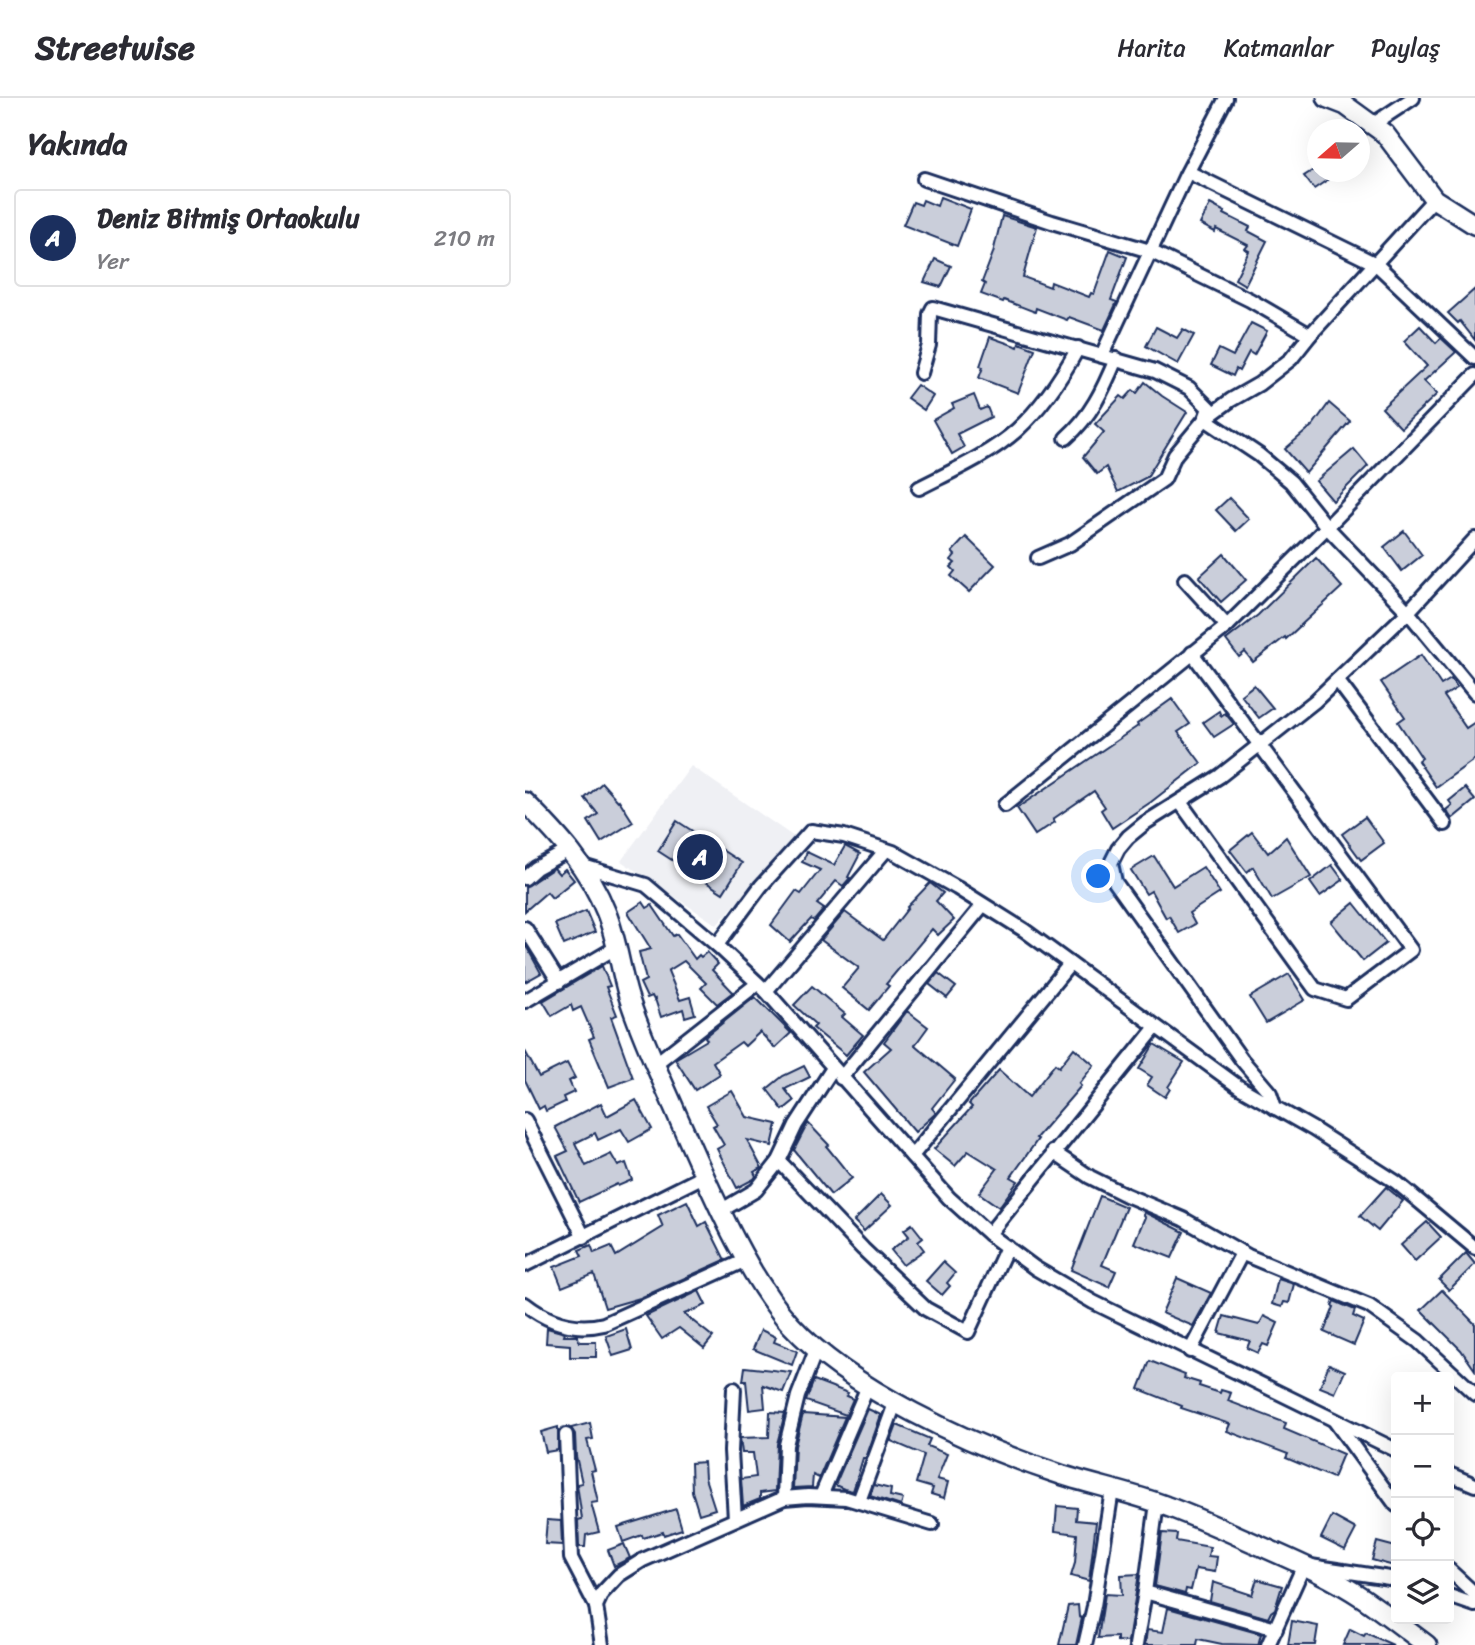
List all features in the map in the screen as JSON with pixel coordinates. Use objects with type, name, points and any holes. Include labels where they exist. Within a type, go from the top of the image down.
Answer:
[{"type":"street","points":[[1102,355],[1226,98]]},
{"type":"street","points":[[1327,98],[1345,106],[1385,134],[1434,199],[1475,225]]},
{"type":"street","points":[[1372,125],[1413,98]]},
{"type":"street","points":[[1188,172],[1376,264],[1475,358]]},
{"type":"street","points":[[924,179],[1052,222],[1150,251],[1250,300],[1310,335]]},
{"type":"street","points":[[1038,558],[1070,544],[1164,479],[1175,455],[1205,419],[1259,384],[1290,359],[1434,199]]},
{"type":"street","points":[[921,373],[929,345],[930,314],[933,308],[1155,371],[1189,388],[1209,408],[1205,419]]},
{"type":"street","points":[[919,488],[984,453],[1016,431],[1064,373],[1079,348]]},
{"type":"street","points":[[1066,438],[1089,415],[1116,359]]},
{"type":"street","points":[[1005,805],[1227,626],[1475,375]]},
{"type":"street","points":[[1205,419],[1259,455],[1291,482],[1327,527],[1408,612],[1475,692]]},
{"type":"street","points":[[1275,1108],[1270,1093],[1242,1060],[1115,882],[1111,863],[1128,837],[1145,823],[1220,776],[1262,745],[1338,680],[1408,612],[1475,540]]},
{"type":"street","points":[[1185,580],[1227,626]]},
{"type":"street","points":[[1179,802],[1315,989],[1346,999],[1411,950],[1192,653]]},
{"type":"street","points":[[1338,680],[1445,824]]},
{"type":"street","points":[[525,802],[571,849],[583,866],[607,914],[628,996],[705,1176],[746,1259],[776,1306],[817,1350],[868,1385],[919,1415],[998,1452],[1053,1472],[1157,1503],[1215,1525],[1304,1565],[1361,1597],[1426,1645]]},
{"type":"street","points":[[717,945],[761,886],[811,831],[843,836],[886,850],[919,865],[1024,930],[1239,1087],[1397,1182],[1475,1248]]},
{"type":"street","points":[[525,878],[536,868],[571,849]]},
{"type":"street","points":[[655,1064],[762,987],[886,850]]},
{"type":"street","points":[[583,866],[646,885],[717,945],[762,987],[949,1198],[989,1234],[1035,1268],[1093,1303],[1391,1447]]},
{"type":"street","points":[[722,1210],[756,1190],[779,1161],[796,1125],[837,1073],[983,905]]},
{"type":"street","points":[[525,928],[559,982]]},
{"type":"street","points":[[525,1001],[617,947]]},
{"type":"street","points":[[912,1156],[1070,964]]},
{"type":"street","points":[[989,1234],[1156,1027]]},
{"type":"street","points":[[525,1119],[584,1237]]},
{"type":"street","points":[[1053,1152],[1090,1177],[1183,1219],[1242,1253],[1369,1306],[1417,1341],[1475,1394]]},
{"type":"street","points":[[779,1161],[872,1258],[926,1309],[968,1332],[1007,1247]]},
{"type":"street","points":[[525,1265],[705,1176]]},
{"type":"street","points":[[1190,1351],[1242,1253]]},
{"type":"street","points":[[525,1304],[537,1314],[554,1322],[587,1328],[604,1324],[746,1259]]},
{"type":"street","points":[[783,1497],[786,1445],[798,1396],[817,1350]]},
{"type":"street","points":[[821,1496],[868,1385]]},
{"type":"street","points":[[734,1389],[731,1451],[735,1520]]},
{"type":"street","points":[[859,1501],[896,1401]]},
{"type":"street","points":[[1332,1417],[1392,1498]]},
{"type":"street","points":[[566,1435],[571,1558],[596,1606],[602,1645]]},
{"type":"street","points":[[1454,1476],[1475,1485]]},
{"type":"street","points":[[1088,1644],[1112,1490]]},
{"type":"street","points":[[596,1606],[602,1593],[619,1575],[643,1560],[783,1497],[821,1496],[859,1501],[932,1524]]},
{"type":"street","points":[[1136,1645],[1157,1503]]},
{"type":"street","points":[[1304,1565],[1391,1578]]},
{"type":"street","points":[[1268,1645],[1304,1565]]},
{"type":"street","points":[[1454,1575],[1475,1594]]},
{"type":"street","points":[[1145,1592],[1276,1629]]},
{"type":"street","points":[[1454,1598],[1475,1605]]},
{"type":"shaded area","points":[[691,766],[794,837],[717,925],[621,861]]},
{"type":"building","points":[[1309,182],[1324,182],[1314,189]]},
{"type":"building","points":[[940,197],[971,209],[957,246],[903,225],[913,202],[921,205],[923,200],[937,206]]},
{"type":"building","points":[[1210,204],[1250,227],[1248,231],[1267,241],[1245,285],[1235,279],[1249,251],[1245,249],[1248,245],[1200,224]]},
{"type":"building","points":[[1002,216],[1037,227],[1023,277],[1050,287],[1051,282],[1089,297],[1091,293],[1094,294],[1110,250],[1127,257],[1111,300],[1117,302],[1104,330],[1069,317],[1067,320],[1036,308],[1035,312],[981,294],[985,284],[982,282],[993,253]]},
{"type":"building","points":[[935,259],[951,266],[941,287],[924,282]]},
{"type":"building","points":[[1475,289],[1475,340],[1460,321],[1458,323],[1448,313]]},
{"type":"building","points":[[1251,323],[1267,331],[1254,355],[1249,352],[1239,371],[1236,369],[1233,376],[1211,365],[1219,349],[1233,356]]},
{"type":"building","points":[[1420,326],[1436,343],[1441,338],[1456,352],[1424,381],[1437,394],[1401,428],[1382,408],[1427,366],[1404,341]]},
{"type":"building","points":[[1156,327],[1177,338],[1183,329],[1194,335],[1178,364],[1146,346]]},
{"type":"building","points":[[990,337],[1018,347],[1019,343],[1035,349],[1018,393],[979,378],[983,367],[980,366]]},
{"type":"building","points":[[1145,382],[1187,412],[1147,477],[1118,492],[1106,467],[1097,474],[1083,457],[1104,432],[1095,424],[1121,396],[1125,399],[1133,390],[1137,393]]},
{"type":"building","points":[[917,385],[933,396],[924,410],[907,398]]},
{"type":"building","points":[[974,395],[980,410],[987,407],[991,417],[957,434],[964,447],[952,454],[933,420],[954,408],[952,404]]},
{"type":"building","points":[[1329,403],[1350,421],[1306,473],[1285,449],[1313,425]]},
{"type":"building","points":[[1354,449],[1368,466],[1333,501],[1316,481]]},
{"type":"building","points":[[1229,498],[1249,519],[1236,531],[1216,510]]},
{"type":"building","points":[[1404,531],[1422,555],[1402,571],[1384,547]]},
{"type":"building","points":[[966,537],[995,565],[969,592],[951,576],[955,571],[951,567],[955,563],[951,560],[955,555],[952,552]]},
{"type":"building","points":[[1224,554],[1246,580],[1221,602],[1199,577]]},
{"type":"building","points":[[1316,558],[1342,587],[1286,639],[1285,637],[1253,662],[1245,652],[1239,657],[1226,640],[1258,615]]},
{"type":"building","points":[[1421,655],[1441,685],[1451,679],[1457,688],[1444,696],[1466,728],[1475,722],[1475,759],[1436,787],[1418,761],[1422,758],[1398,722],[1405,717],[1381,682]]},
{"type":"building","points":[[1254,685],[1273,708],[1259,718],[1241,695]]},
{"type":"building","points":[[1172,699],[1190,724],[1178,732],[1201,763],[1112,828],[1101,810],[1105,807],[1094,791],[1035,835],[1017,808],[1138,726],[1137,724]]},
{"type":"building","points":[[1219,711],[1221,716],[1225,713],[1234,724],[1214,737],[1203,722]]},
{"type":"building","points":[[602,783],[619,800],[633,822],[601,842],[588,821],[598,814],[585,798]]},
{"type":"building","points":[[1465,788],[1475,800],[1452,819],[1446,810],[1452,805],[1449,801]]},
{"type":"building","points":[[1365,817],[1384,843],[1361,860],[1342,834]]},
{"type":"building","points":[[677,821],[742,863],[723,893],[658,851]]},
{"type":"building","points":[[1252,832],[1268,853],[1286,837],[1311,877],[1272,899],[1253,867],[1247,872],[1230,850]]},
{"type":"building","points":[[845,846],[860,854],[848,877],[850,878],[843,886],[836,881],[817,904],[824,909],[790,942],[771,925],[796,891],[801,894],[820,870],[802,862],[807,852],[834,865]]},
{"type":"building","points":[[1154,856],[1173,886],[1203,867],[1220,893],[1189,913],[1195,924],[1179,933],[1169,916],[1166,918],[1151,891],[1146,894],[1131,870]]},
{"type":"building","points":[[1332,865],[1343,880],[1320,896],[1310,882]]},
{"type":"building","points":[[554,868],[559,874],[565,869],[574,880],[552,898],[547,892],[525,911],[525,887]]},
{"type":"building","points":[[930,883],[943,893],[936,901],[954,920],[938,935],[932,929],[886,984],[889,986],[869,1010],[842,988],[859,968],[821,940],[845,912],[883,940],[907,907]]},
{"type":"building","points":[[643,902],[647,908],[652,905],[673,936],[677,934],[695,959],[707,952],[718,964],[712,970],[733,992],[717,1004],[701,988],[706,983],[684,961],[668,971],[680,1000],[690,997],[695,1014],[685,1017],[683,1009],[661,1017],[655,999],[652,996],[647,998],[640,983],[646,980],[639,952],[651,949],[628,912]]},
{"type":"building","points":[[1354,903],[1386,943],[1363,961],[1331,922]]},
{"type":"building","points":[[586,911],[595,932],[564,945],[555,924]]},
{"type":"building","points":[[525,944],[541,973],[525,982]]},
{"type":"building","points":[[602,966],[610,986],[606,987],[617,1015],[611,1017],[633,1078],[609,1087],[589,1039],[594,1037],[581,1007],[573,1011],[571,1005],[552,1016],[543,1001]]},
{"type":"building","points":[[938,973],[956,987],[947,998],[929,984]]},
{"type":"building","points":[[1289,974],[1305,1000],[1266,1023],[1250,997]]},
{"type":"building","points":[[812,986],[845,1014],[842,1017],[863,1035],[846,1055],[813,1028],[816,1025],[794,1005]]},
{"type":"building","points":[[755,997],[791,1033],[775,1048],[760,1032],[745,1046],[741,1042],[713,1062],[720,1074],[695,1090],[675,1059],[707,1040],[705,1037]]},
{"type":"building","points":[[907,1011],[928,1027],[915,1045],[955,1079],[932,1108],[936,1113],[915,1132],[864,1072],[891,1048],[884,1042]]},
{"type":"building","points":[[1154,1044],[1184,1062],[1168,1087],[1170,1089],[1165,1097],[1147,1085],[1152,1077],[1139,1069]]},
{"type":"building","points":[[1074,1048],[1094,1065],[1079,1084],[1081,1086],[1036,1138],[1038,1139],[1011,1177],[1018,1181],[999,1207],[979,1193],[997,1169],[968,1151],[955,1166],[934,1149],[972,1107],[969,1104],[999,1070],[1029,1097],[1055,1064],[1059,1067]]},
{"type":"building","points":[[525,1051],[539,1077],[567,1063],[575,1078],[569,1081],[574,1092],[563,1097],[565,1102],[546,1111],[544,1106],[539,1109],[525,1080]]},
{"type":"building","points":[[804,1066],[810,1077],[785,1089],[794,1101],[783,1110],[767,1089],[783,1076]]},
{"type":"building","points":[[732,1091],[747,1117],[777,1124],[772,1146],[747,1140],[762,1168],[754,1172],[754,1179],[737,1188],[717,1149],[724,1145],[713,1126],[717,1124],[706,1106]]},
{"type":"building","points":[[636,1100],[652,1129],[629,1142],[621,1129],[598,1140],[595,1133],[575,1143],[586,1166],[611,1154],[618,1166],[626,1163],[632,1180],[579,1202],[557,1156],[568,1151],[555,1127],[601,1103],[607,1116]]},
{"type":"building","points":[[808,1123],[829,1145],[827,1147],[852,1178],[831,1195],[794,1150]]},
{"type":"building","points":[[1386,1187],[1403,1201],[1378,1231],[1360,1216]]},
{"type":"building","points":[[881,1194],[892,1205],[864,1231],[854,1221]]},
{"type":"building","points":[[1100,1196],[1126,1207],[1102,1265],[1116,1271],[1109,1287],[1071,1270]]},
{"type":"building","points":[[687,1201],[699,1226],[706,1222],[725,1260],[640,1298],[605,1308],[594,1274],[562,1287],[554,1267],[582,1256],[579,1250],[591,1245],[594,1253],[611,1246],[616,1256],[663,1227],[658,1215]]},
{"type":"building","points":[[1144,1212],[1184,1232],[1172,1258],[1134,1243],[1145,1217]]},
{"type":"building","points":[[1427,1222],[1441,1237],[1415,1261],[1401,1245]]},
{"type":"building","points":[[912,1224],[923,1238],[918,1242],[924,1250],[903,1265],[891,1250],[909,1236],[904,1230]]},
{"type":"building","points":[[1466,1253],[1475,1264],[1449,1290],[1439,1280]]},
{"type":"building","points":[[943,1262],[955,1273],[947,1283],[950,1286],[942,1295],[926,1281]]},
{"type":"building","points":[[1177,1278],[1211,1293],[1193,1326],[1162,1313]]},
{"type":"building","points":[[1278,1279],[1294,1284],[1289,1303],[1284,1302],[1282,1307],[1272,1304]]},
{"type":"building","points":[[1442,1290],[1475,1324],[1475,1370],[1461,1350],[1421,1310]]},
{"type":"building","points":[[699,1291],[706,1305],[684,1314],[713,1337],[704,1348],[679,1328],[662,1339],[646,1316]]},
{"type":"building","points":[[1334,1301],[1355,1310],[1353,1316],[1364,1321],[1354,1345],[1324,1332]]},
{"type":"building","points":[[1224,1316],[1259,1325],[1264,1316],[1278,1323],[1268,1346],[1263,1344],[1258,1353],[1247,1348],[1250,1341],[1219,1333]]},
{"type":"building","points":[[547,1328],[565,1333],[564,1336],[578,1336],[579,1342],[596,1342],[596,1357],[570,1357],[570,1345],[546,1343]]},
{"type":"building","points":[[626,1329],[632,1350],[613,1356],[606,1336]]},
{"type":"building","points":[[761,1330],[776,1337],[774,1342],[797,1351],[792,1365],[753,1349]]},
{"type":"building","points":[[1150,1361],[1185,1375],[1184,1378],[1200,1383],[1199,1386],[1220,1393],[1221,1390],[1231,1393],[1228,1401],[1286,1423],[1284,1429],[1343,1454],[1333,1478],[1286,1458],[1288,1454],[1227,1431],[1230,1424],[1181,1408],[1182,1406],[1139,1389]]},
{"type":"building","points":[[1329,1364],[1345,1371],[1335,1393],[1320,1387]]},
{"type":"building","points":[[745,1367],[791,1372],[783,1392],[763,1385],[765,1408],[749,1410],[746,1381],[743,1381]]},
{"type":"building","points":[[814,1380],[848,1393],[846,1396],[853,1399],[846,1415],[806,1401]]},
{"type":"building","points":[[868,1409],[881,1415],[853,1491],[844,1489],[835,1485]]},
{"type":"building","points":[[770,1412],[785,1413],[777,1444],[775,1491],[760,1493],[760,1499],[743,1506],[741,1479],[756,1477],[753,1453],[742,1453],[740,1438],[769,1437]]},
{"type":"building","points":[[803,1414],[845,1417],[819,1478],[813,1475],[812,1487],[793,1488],[795,1446]]},
{"type":"building","points":[[590,1423],[593,1439],[587,1440],[595,1470],[591,1471],[598,1502],[591,1503],[599,1532],[586,1535],[585,1547],[579,1547],[578,1520],[582,1519],[577,1484],[582,1483],[576,1456],[575,1434],[571,1428]]},
{"type":"building","points":[[897,1425],[930,1439],[927,1446],[947,1454],[937,1479],[948,1482],[944,1498],[931,1494],[933,1488],[916,1483],[924,1455],[891,1441]]},
{"type":"building","points":[[558,1427],[558,1450],[546,1452],[541,1432]]},
{"type":"building","points":[[704,1462],[705,1478],[715,1509],[699,1514],[692,1491],[691,1463]]},
{"type":"building","points":[[874,1485],[891,1489],[890,1496],[903,1499],[901,1506],[870,1496]]},
{"type":"building","points":[[1057,1506],[1077,1508],[1076,1520],[1096,1522],[1089,1581],[1071,1576],[1075,1563],[1077,1534],[1055,1531]]},
{"type":"building","points":[[676,1509],[682,1529],[664,1535],[663,1532],[643,1538],[642,1535],[623,1542],[618,1527]]},
{"type":"building","points":[[1332,1516],[1356,1529],[1345,1550],[1321,1538]]},
{"type":"building","points":[[547,1520],[561,1521],[562,1545],[545,1544]]},
{"type":"building","points":[[1162,1533],[1177,1534],[1176,1541],[1210,1547],[1208,1556],[1217,1557],[1215,1572],[1196,1569],[1191,1590],[1186,1589],[1185,1594],[1155,1586]]},
{"type":"building","points":[[1377,1542],[1391,1546],[1391,1565],[1372,1560]]},
{"type":"building","points":[[624,1544],[630,1558],[614,1566],[608,1550]]},
{"type":"building","points":[[1139,1574],[1128,1642],[1117,1641],[1117,1637],[1098,1638],[1105,1594],[1122,1595],[1121,1575]]},
{"type":"building","points":[[1257,1579],[1282,1586],[1275,1609],[1268,1618],[1210,1601],[1213,1582],[1252,1595]]},
{"type":"building","points":[[1078,1605],[1079,1617],[1082,1618],[1076,1645],[1059,1645],[1068,1606]]},
{"type":"building","points":[[1168,1608],[1261,1634],[1258,1645],[1222,1644],[1198,1639],[1197,1645],[1145,1645],[1147,1630],[1163,1632]]},
{"type":"building","points":[[1292,1621],[1318,1626],[1315,1645],[1288,1645]]},
{"type":"building","points":[[1350,1629],[1364,1636],[1366,1633],[1393,1645],[1343,1645]]},
{"type":"place","name":"Deniz Bitmiş Ortaokulu","points":[[700,857]]}]
